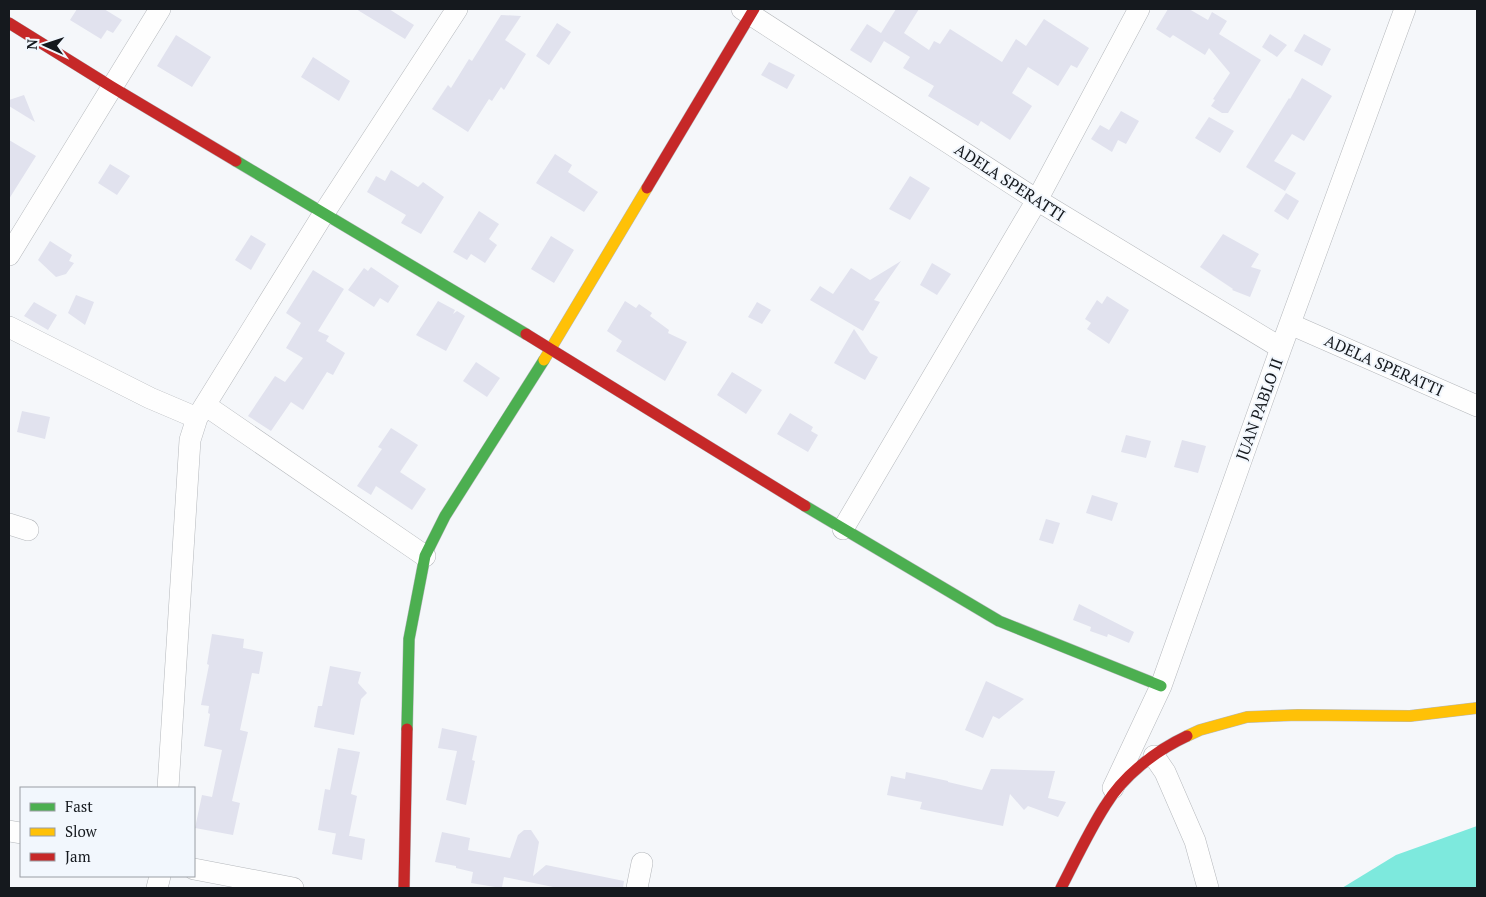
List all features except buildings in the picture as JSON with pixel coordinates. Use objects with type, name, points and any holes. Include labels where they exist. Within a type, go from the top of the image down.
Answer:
[{"type":"street","points":[[9,255],[160,9]]},
{"type":"street","points":[[168,787],[190,440],[201,412],[324,213],[457,9]]},
{"type":"street","points":[[843,529],[1036,200],[1140,9]]},
{"type":"street","name":"JUAN PABLO II","points":[[1105,805],[1161,686],[1281,348],[1405,9]]},
{"type":"street","points":[[404,888],[409,639],[424,556],[445,516],[551,349],[749,11]]},
{"type":"street","name":"ADELA SPERATTI","points":[[749,11],[1036,200],[1281,348]]},
{"type":"street","points":[[9,23],[112,87],[551,349],[843,529],[999,621],[1161,686]]},
{"type":"street","name":"ADELA SPERATTI","points":[[1290,324],[1477,406]]},
{"type":"street","points":[[9,327],[150,398],[201,412],[424,556]]},
{"type":"street","points":[[1061,888],[1105,805],[1128,778],[1154,756],[1177,741],[1200,730],[1247,718],[1298,715],[1410,716],[1477,708]]},
{"type":"street","points":[[1154,756],[1165,772],[1195,841],[1208,888]]},
{"type":"street","points":[[636,888],[642,862]]},
{"type":"street","points":[[195,869],[292,888]]},
{"type":"shaded area","points":[[1477,826],[1477,888],[1342,888],[1396,855]]},
{"type":"traffic: fast","points":[[236,161],[526,334]]},
{"type":"traffic: fast","points":[[407,729],[409,639],[425,556],[445,516],[544,360]]},
{"type":"traffic: fast","points":[[805,506],[999,621],[1161,686]]},
{"type":"traffic: slow","points":[[544,360],[647,188]]},
{"type":"traffic: slow","points":[[1187,736],[1200,730],[1247,717],[1298,715],[1410,716],[1477,708]]},
{"type":"traffic: jam","points":[[647,188],[754,9]]},
{"type":"traffic: jam","points":[[9,23],[236,161]]},
{"type":"traffic: jam","points":[[526,334],[805,506]]},
{"type":"traffic: jam","points":[[404,888],[407,729]]},
{"type":"traffic: jam","points":[[1061,888],[1112,795],[1141,765],[1163,749],[1187,736]]}]
